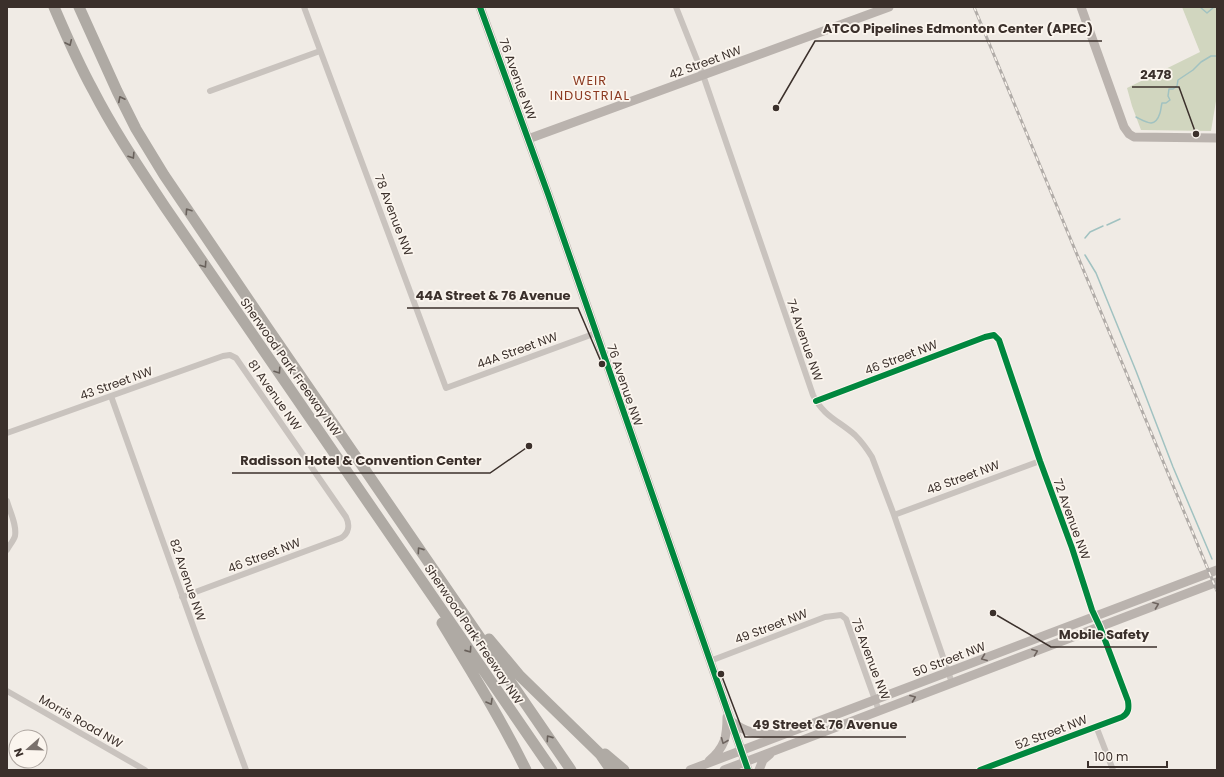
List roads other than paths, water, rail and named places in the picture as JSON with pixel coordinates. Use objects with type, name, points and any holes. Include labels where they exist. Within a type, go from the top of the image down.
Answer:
[{"type":"highway","name":"Sherwood Park Freeway NW","points":[[54,7],[70,45],[93,91],[122,141],[169,214],[552,770]]},
{"type":"highway","name":"Sherwood Park Freeway NW","points":[[79,7],[136,129],[164,175],[266,327],[571,770]]},
{"type":"highway","points":[[423,583],[428,601],[494,709],[526,770]]},
{"type":"highway","points":[[464,614],[488,638],[520,676],[588,741],[600,754],[611,770]]},
{"type":"highway","points":[[588,741],[624,770]]},
{"type":"street","name":"78 Avenue NW","points":[[304,7],[446,388]]},
{"type":"street","name":"76 Avenue NW","points":[[480,7],[596,333],[742,750],[746,766]]},
{"type":"street","name":"74 Avenue NW","points":[[676,7],[703,75],[791,333],[816,401],[824,412],[853,434],[867,449],[876,467],[952,683]]},
{"type":"street","name":"42 Street NW","points":[[528,139],[889,7]]},
{"type":"street","points":[[1081,7],[1124,127],[1129,134],[1134,137],[1217,138]]},
{"type":"street","points":[[210,91],[320,51]]},
{"type":"street","name":"44A Street NW","points":[[446,388],[596,333]]},
{"type":"street","name":"46 Street NW","points":[[816,401],[985,337],[994,335]]},
{"type":"street","name":"72 Avenue NW","points":[[994,335],[999,340],[1040,462],[1072,548],[1094,616],[1100,627],[1128,701],[1128,711]]},
{"type":"street","name":"43 Street NW","points":[[7,433],[223,356],[233,356]]},
{"type":"street","name":"81 Avenue NW","points":[[233,356],[239,362],[346,517],[349,529]]},
{"type":"street","name":"82 Avenue NW","points":[[111,396],[182,597],[246,770]]},
{"type":"street","name":"48 Street NW","points":[[894,515],[1040,462]]},
{"type":"street","points":[[7,501],[15,529],[15,536],[7,550]]},
{"type":"street","name":"46 Street NW","points":[[182,597],[342,538],[349,529]]},
{"type":"street","name":"50 Street NW","points":[[690,770],[1217,570]]},
{"type":"street","name":"50 Street NW","points":[[724,770],[746,766],[772,752],[1217,582]]},
{"type":"street","name":"49 Street NW","points":[[710,661],[825,617],[841,615]]},
{"type":"street","name":"75 Avenue NW","points":[[841,615],[846,620],[879,711]]},
{"type":"street","name":"Morris Road NW","points":[[7,691],[145,770]]},
{"type":"street","name":"52 Street NW","points":[[980,770],[1124,716],[1128,711]]},
{"type":"street","points":[[706,764],[720,751],[725,741],[727,735],[728,712]]},
{"type":"street","points":[[731,721],[750,733],[762,735],[786,733]]},
{"type":"street","points":[[1096,726],[1113,770]]},
{"type":"street","points":[[759,770],[763,760],[772,752]]},
{"type":"waterway","points":[[1200,7],[1207,13],[1214,7]]},
{"type":"waterway","points":[[1136,117],[1150,123],[1156,121],[1160,113],[1162,103],[1166,103],[1170,100],[1168,96],[1169,89],[1173,89],[1177,86],[1178,80],[1193,70],[1201,62],[1211,56],[1217,56]]},
{"type":"waterway","points":[[1107,225],[1120,219]]},
{"type":"waterway","points":[[1085,238],[1090,232],[1103,226]]},
{"type":"waterway","points":[[1085,255],[1096,273],[1173,467],[1212,559]]},
{"type":"railway","points":[[974,7],[1217,591]]},
{"type":"place","name":"ATCO Pipelines Edmonton Center (APEC)","points":[[776,108]]},
{"type":"place","name":"2478","points":[[1196,134]]},
{"type":"place","name":"44A Street & 76 Avenue","points":[[602,364]]},
{"type":"place","name":"Radisson Hotel & Convention Center","points":[[529,446]]},
{"type":"place","name":"Mobile Safety","points":[[993,613]]},
{"type":"place","name":"49 Street & 76 Avenue","points":[[721,674]]},
{"type":"district","name":"WEIR INDUSTRIAL","points":[[590,88]]}]
